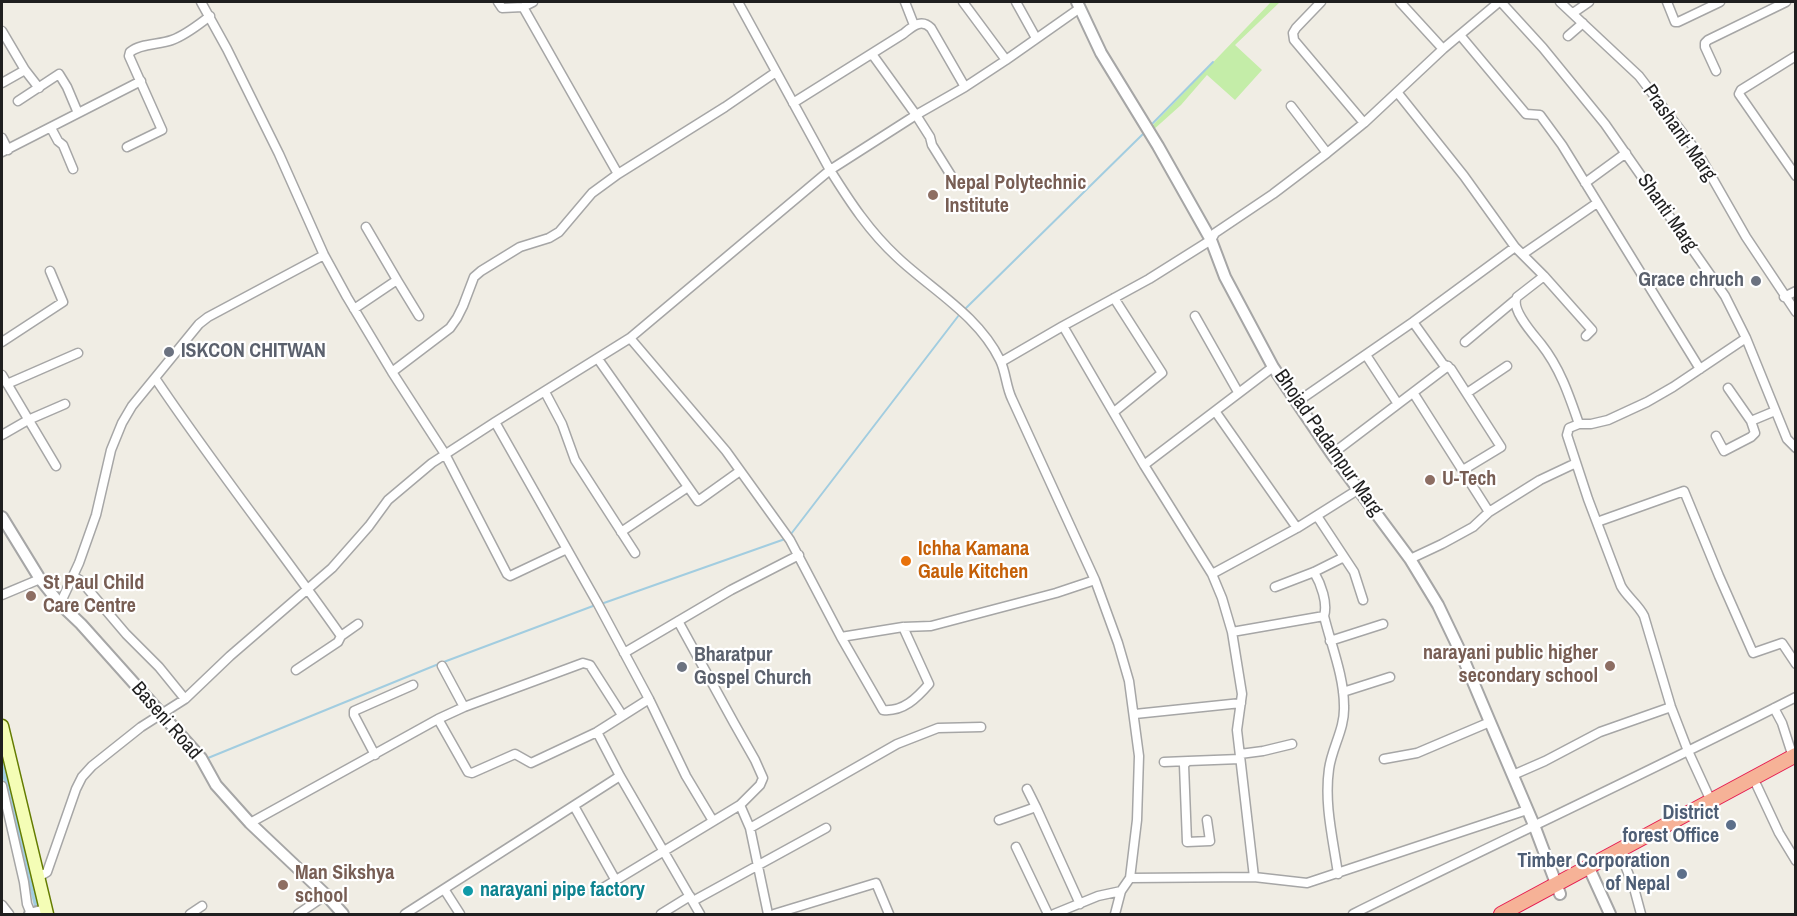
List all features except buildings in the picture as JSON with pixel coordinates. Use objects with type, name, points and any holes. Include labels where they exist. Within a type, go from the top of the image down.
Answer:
[{"type":"highway","points":[[1591,872],[1623,861],[1757,786],[1795,759]]},
{"type":"highway","points":[[1520,915],[1558,890],[1711,801],[1795,759]]},
{"type":"highway","points":[[1501,915],[1558,890]]},
{"type":"main road","points":[[2,726],[7,783],[37,878],[37,913]]},
{"type":"street","points":[[201,2],[279,154],[324,255],[392,372],[445,454],[507,574],[510,576],[567,549]]},
{"type":"street","points":[[498,2],[502,8],[523,7],[533,2]]},
{"type":"street","points":[[738,2],[830,170],[858,215],[897,257],[975,324],[1001,362],[1008,391],[1095,580],[1124,659],[1135,714],[1139,756],[1137,820],[1130,878],[1121,891],[1114,915]]},
{"type":"street","points":[[905,2],[914,25]]},
{"type":"street","points":[[963,2],[1006,60]]},
{"type":"street","points":[[1016,2],[1036,38]]},
{"type":"street","points":[[1321,2],[1296,28],[1293,40],[1364,123]]},
{"type":"street","points":[[1400,2],[1443,49]]},
{"type":"street","points":[[1001,362],[1149,279],[1211,240],[1215,233],[1273,194],[1364,123],[1443,49],[1500,2]]},
{"type":"street","name":"Shanti Marg","points":[[1500,2],[1582,94],[1626,153],[1725,296],[1746,338],[1787,439],[1796,448]]},
{"type":"street","name":"Prashanti Marg","points":[[1560,2],[1639,75],[1698,153],[1746,237],[1796,312]]},
{"type":"street","points":[[1573,13],[1589,2]]},
{"type":"street","points":[[1667,2],[1672,18],[1678,22],[1720,2]]},
{"type":"street","points":[[1716,71],[1705,47],[1708,40],[1786,2]]},
{"type":"street","points":[[37,878],[47,872],[76,789],[82,777],[92,766],[123,740],[184,699],[332,568],[369,526],[388,500],[445,454],[630,338],[830,170],[1006,60],[1078,5]]},
{"type":"street","name":"Bhojad Padampur Marg","points":[[1078,5],[1101,53],[1158,146],[1211,240],[1225,277],[1273,367],[1332,454],[1410,558],[1448,626],[1534,825],[1558,890]]},
{"type":"street","points":[[523,7],[618,174]]},
{"type":"street","points":[[127,147],[162,130],[129,56],[130,52],[133,49],[172,40],[190,31],[210,16]]},
{"type":"street","points":[[793,103],[914,25],[923,23],[931,28],[965,87]]},
{"type":"street","points":[[1568,36],[1583,23]]},
{"type":"street","points":[[2,31],[25,70],[39,88]]},
{"type":"street","points":[[1460,35],[1526,114],[1540,115],[1562,145],[1648,281],[1700,369]]},
{"type":"street","points":[[872,54],[930,136],[932,145],[952,177]]},
{"type":"street","points":[[1796,56],[1741,90],[1739,94],[1796,176]]},
{"type":"street","points":[[2,83],[25,70]]},
{"type":"street","points":[[392,372],[450,328],[463,306],[474,277],[520,247],[549,238],[559,232],[592,193],[776,72]]},
{"type":"street","points":[[18,101],[59,74],[78,113]]},
{"type":"street","points":[[2,138],[5,151],[141,81]]},
{"type":"street","points":[[1397,92],[1464,176],[1515,247],[1592,330],[1586,336]]},
{"type":"street","points":[[1291,106],[1327,153]]},
{"type":"street","points":[[51,128],[63,145],[73,170]]},
{"type":"street","points":[[1585,183],[1626,153]]},
{"type":"street","points":[[1522,254],[1597,203]]},
{"type":"street","points":[[366,227],[419,316]]},
{"type":"street","points":[[1297,402],[1413,322],[1515,247]]},
{"type":"street","points":[[60,604],[96,514],[111,450],[132,406],[199,324],[324,255]]},
{"type":"street","points":[[2,342],[63,302],[50,271]]},
{"type":"street","points":[[1544,276],[1517,297],[1515,308],[1556,364],[1567,387],[1579,424]]},
{"type":"street","points":[[354,309],[397,280]]},
{"type":"street","points":[[1784,297],[1796,291]]},
{"type":"street","points":[[1114,298],[1162,373],[1114,412]]},
{"type":"street","points":[[1464,342],[1515,302]]},
{"type":"street","points":[[1195,316],[1238,392]]},
{"type":"street","points":[[1413,322],[1443,364],[1448,366],[1501,447],[1463,470]]},
{"type":"street","points":[[1063,326],[1144,465],[1212,574],[1222,598],[1232,632],[1242,694],[1238,730],[1254,878]]},
{"type":"street","points":[[630,338],[726,451],[799,555],[841,637],[883,710],[891,711],[908,704],[929,684],[903,627]]},
{"type":"street","points":[[1711,801],[1671,707],[1644,616],[1621,586],[1567,435],[1569,428],[1579,424],[1608,420],[1647,402],[1746,338]]},
{"type":"street","points":[[7,384],[78,353]]},
{"type":"street","points":[[1366,355],[1398,404]]},
{"type":"street","points":[[598,359],[698,501],[740,471]]},
{"type":"street","points":[[1332,454],[1448,366]]},
{"type":"street","points":[[1467,393],[1507,366]]},
{"type":"street","points":[[1144,465],[1273,367]]},
{"type":"street","points":[[2,375],[56,466]]},
{"type":"street","points":[[155,378],[195,438],[341,636]]},
{"type":"street","points":[[1716,436],[1724,451],[1754,435],[1755,430],[1751,421],[1728,388]]},
{"type":"street","points":[[545,392],[562,424],[575,460],[635,553]]},
{"type":"street","points":[[1414,393],[1489,512]]},
{"type":"street","points":[[2,435],[28,420],[65,404]]},
{"type":"street","points":[[1215,411],[1297,528]]},
{"type":"street","points":[[1751,421],[1775,411]]},
{"type":"street","points":[[495,422],[624,653],[686,776],[713,821]]},
{"type":"street","points":[[1410,558],[1473,527],[1489,512],[1540,480],[1576,463]]},
{"type":"street","points":[[621,532],[688,487]]},
{"type":"street","points":[[1212,574],[1297,528],[1359,489]]},
{"type":"street","points":[[1597,522],[1684,491],[1753,653],[1782,643],[1796,664]]},
{"type":"street","points":[[1317,516],[1354,572],[1363,600]]},
{"type":"street","name":"Baseni Road","points":[[2,518],[40,579],[60,604],[81,624],[201,758],[216,785],[250,823],[326,895],[343,915]]},
{"type":"street","points":[[624,653],[731,590],[799,555]]},
{"type":"street","points":[[1275,587],[1344,557]]},
{"type":"street","points":[[1314,572],[1325,603],[1324,616],[1343,692],[1344,722],[1331,759],[1326,792],[1338,874]]},
{"type":"street","points":[[73,576],[81,581],[159,667],[184,699]]},
{"type":"street","points":[[2,595],[40,579]]},
{"type":"street","points":[[841,637],[903,627],[931,626],[1056,593],[1095,580]]},
{"type":"street","points":[[1232,632],[1324,616]]},
{"type":"street","points":[[598,891],[740,805],[764,778],[678,621]]},
{"type":"street","points":[[296,670],[338,642],[341,636],[358,624]]},
{"type":"street","points":[[1330,641],[1383,624]]},
{"type":"street","points":[[250,823],[438,719],[464,707],[583,663],[590,664],[622,715]]},
{"type":"street","points":[[442,666],[464,707]]},
{"type":"street","points":[[1343,692],[1390,677]]},
{"type":"street","points":[[375,755],[354,711],[413,685]]},
{"type":"street","points":[[1353,915],[1796,697]]},
{"type":"street","points":[[438,719],[468,772],[472,773],[515,754],[531,763],[597,732],[649,699]]},
{"type":"street","points":[[1135,714],[1241,703]]},
{"type":"street","points":[[1513,775],[1600,732],[1671,707]]},
{"type":"street","points":[[1774,708],[1795,759]]},
{"type":"street","points":[[1383,759],[1417,753],[1490,722]]},
{"type":"street","points":[[750,828],[897,744],[938,728],[981,727]]},
{"type":"street","points":[[597,732],[700,915]]},
{"type":"street","points":[[1164,762],[1240,757],[1292,744]]},
{"type":"street","points":[[1188,761],[1184,765],[1187,842],[1210,841],[1207,820]]},
{"type":"street","points":[[405,915],[620,776]]},
{"type":"street","points":[[7,783],[27,904],[37,913]]},
{"type":"street","points":[[1757,786],[1779,833],[1796,861]]},
{"type":"street","points":[[1027,789],[1080,904]]},
{"type":"street","points":[[740,805],[750,828],[768,915]]},
{"type":"street","points":[[574,806],[616,881]]},
{"type":"street","points":[[999,820],[1036,807]]},
{"type":"street","points":[[1130,878],[1254,878],[1307,883],[1527,810]]},
{"type":"street","points":[[661,915],[826,828]]},
{"type":"street","points":[[1016,847],[1048,915]]},
{"type":"street","points":[[1623,861],[1634,888],[1641,915]]},
{"type":"street","points":[[1591,872],[1610,915]]},
{"type":"street","points":[[774,915],[876,883],[888,915]]},
{"type":"street","points":[[444,889],[460,915]]},
{"type":"street","points":[[1054,915],[1098,897],[1121,891]]},
{"type":"street","points":[[298,915],[326,895]]},
{"type":"street","points":[[2,905],[9,915]]},
{"type":"street","points":[[189,915],[202,906]]},
{"type":"green space","points":[[1271,2],[1280,2],[1235,45],[1262,70],[1235,100],[1207,75],[1181,105],[1152,131],[1150,128]]},
{"type":"waterway","points":[[1153,123],[1213,62]]},
{"type":"waterway","points":[[964,310],[1145,132]]},
{"type":"waterway","points":[[791,534],[959,315]]},
{"type":"waterway","points":[[601,604],[785,539]]},
{"type":"waterway","points":[[208,758],[441,663],[593,606]]},
{"type":"waterway","points":[[2,757],[40,914]]},
{"type":"place","name":"Nepal Polytechnic Institute","points":[[933,195]]},
{"type":"place","name":"Grace chruch","points":[[1756,281]]},
{"type":"place","name":"ISKCON CHITWAN","points":[[169,352]]},
{"type":"place","name":"U-Tech","points":[[1430,480]]},
{"type":"place","name":"Ichha Kamana Gaule Kitchen","points":[[906,561]]},
{"type":"place","name":"St Paul Child Care Centre","points":[[31,596]]},
{"type":"place","name":"narayani public higher secondary school","points":[[1610,666]]},
{"type":"place","name":"Bharatpur Gospel Church","points":[[682,667]]},
{"type":"place","name":"District forest Office","points":[[1731,825]]},
{"type":"place","name":"Timber Corporation of Nepal","points":[[1682,874]]},
{"type":"place","name":"Man Sikshya school","points":[[283,885]]},
{"type":"place","name":"narayani pipe factory","points":[[468,891]]}]
